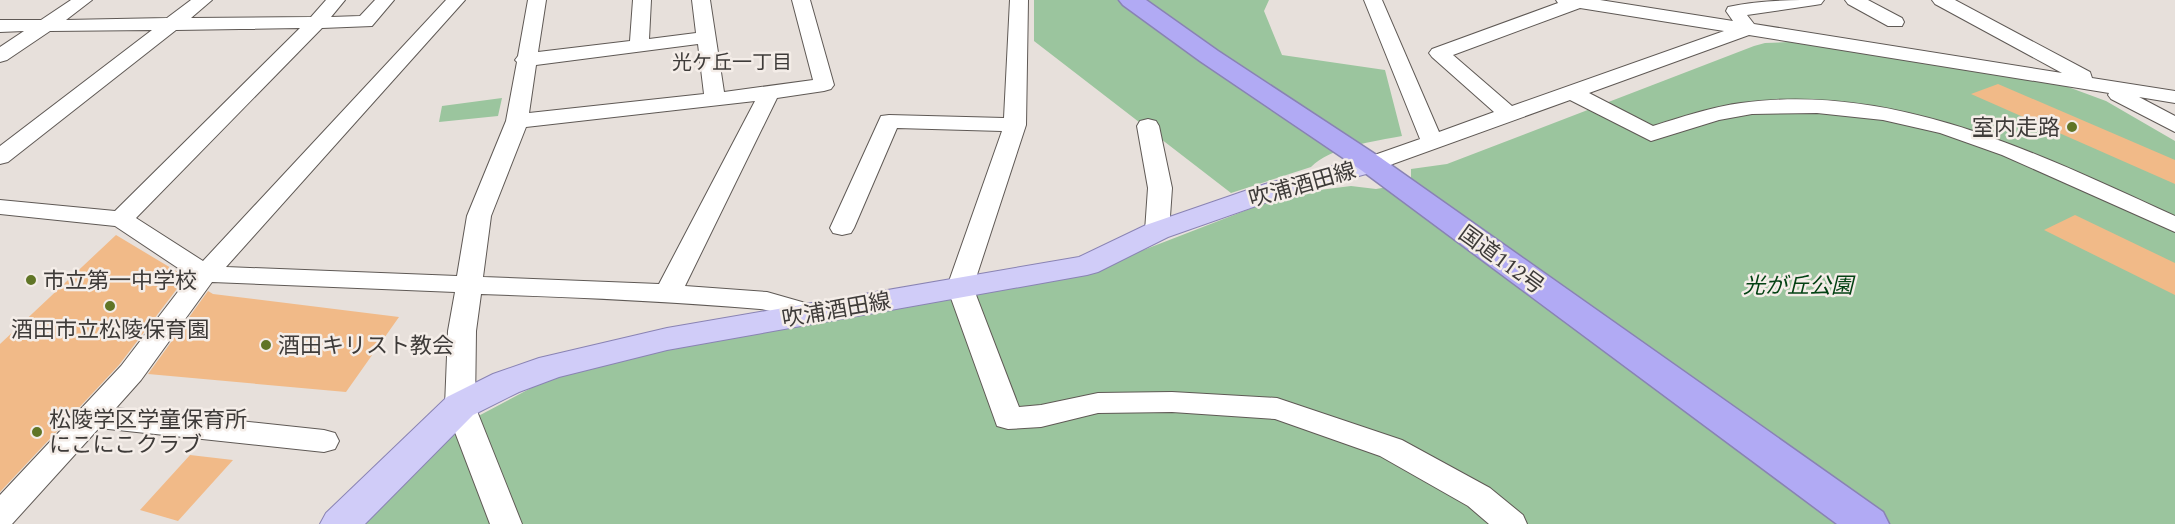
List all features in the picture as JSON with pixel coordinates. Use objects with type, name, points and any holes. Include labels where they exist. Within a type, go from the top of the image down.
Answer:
[{"type":"highway","name":"国道112号","points":[[1131,0],[1209,56],[1371,164],[1868,524]]},
{"type":"main road","name":"吹浦酒田線","points":[[340,524],[460,406],[506,383],[551,367],[667,339],[1087,265],[1157,231],[1275,190],[1371,164]]},
{"type":"street","points":[[0,56],[83,0]]},
{"type":"street","points":[[0,157],[203,0]]},
{"type":"street","points":[[122,219],[336,0]]},
{"type":"street","points":[[0,26],[364,22],[385,0]]},
{"type":"street","points":[[0,516],[131,373],[205,274],[456,0]]},
{"type":"street","points":[[506,524],[460,406],[462,331],[479,216],[517,121],[525,60],[537,0]]},
{"type":"street","points":[[639,46],[642,0]]},
{"type":"street","points":[[701,0],[715,98]]},
{"type":"street","points":[[517,121],[769,93],[824,84],[801,0]]},
{"type":"street","points":[[1019,0],[1015,125],[960,287],[1008,418],[1041,416],[1098,403],[1172,402],[1277,408],[1391,448],[1479,497],[1511,524]]},
{"type":"street","points":[[1373,0],[1432,142]]},
{"type":"street","points":[[1683,0],[1716,24]]},
{"type":"street","points":[[1748,29],[1735,11],[1815,0]]},
{"type":"street","points":[[1854,0],[1895,22]]},
{"type":"street","points":[[1941,0],[2175,125]]},
{"type":"street","points":[[1510,115],[1439,53],[1572,1],[1622,6],[1716,24],[2175,97]]},
{"type":"street","points":[[1371,164],[1748,29]]},
{"type":"street","points":[[525,60],[706,37]]},
{"type":"street","points":[[1571,92],[1651,134],[1718,113],[1751,108],[1805,105],[1882,114],[1936,126],[2008,149],[2175,225]]},
{"type":"street","points":[[668,293],[769,93]]},
{"type":"street","points":[[842,228],[889,121],[1015,125]]},
{"type":"street","points":[[1148,126],[1160,188],[1157,231]]},
{"type":"street","points":[[0,207],[122,219],[205,274],[668,293],[767,301],[813,314]]},
{"type":"street","points":[[91,416],[324,441]]},
{"type":"green space","points":[[1034,0],[1269,0],[1264,11],[1282,55],[1385,70],[1402,136],[1366,143],[1329,154],[1311,167],[1231,193],[1034,41]]},
{"type":"green space","name":"光が丘公園","points":[[1789,42],[2060,84],[2106,101],[2175,141],[2175,524],[330,524],[416,449],[533,387],[594,361],[1097,268],[1288,194],[1351,186],[1376,189],[1411,183],[1411,169],[1447,164],[1754,46]]},
{"type":"green space","points":[[502,98],[498,116],[439,122],[442,106]]},
{"type":"building","name":"室内走路","points":[[1998,84],[2175,160],[2175,184],[1971,94]]},
{"type":"building","points":[[2075,215],[2175,263],[2175,295],[2044,230]]},
{"type":"building","points":[[116,235],[186,277],[119,365],[0,492],[0,344]]},
{"type":"building","name":"酒田キリスト教会","points":[[208,291],[213,294],[399,317],[346,392],[148,374]]},
{"type":"building","points":[[190,455],[233,460],[178,521],[140,510]]},
{"type":"place","name":"室内走路","points":[[2072,127]]},
{"type":"place","name":"市立第一中学校","points":[[31,280]]},
{"type":"place","name":"酒田市立松陵保育園","points":[[110,306]]},
{"type":"place","name":"酒田キリスト教会","points":[[266,345]]},
{"type":"place","name":"松陵学区学童保育所 にこにこクラブ","points":[[37,432]]},
{"type":"district","name":"光ケ丘一丁目","points":[[732,62]]}]
